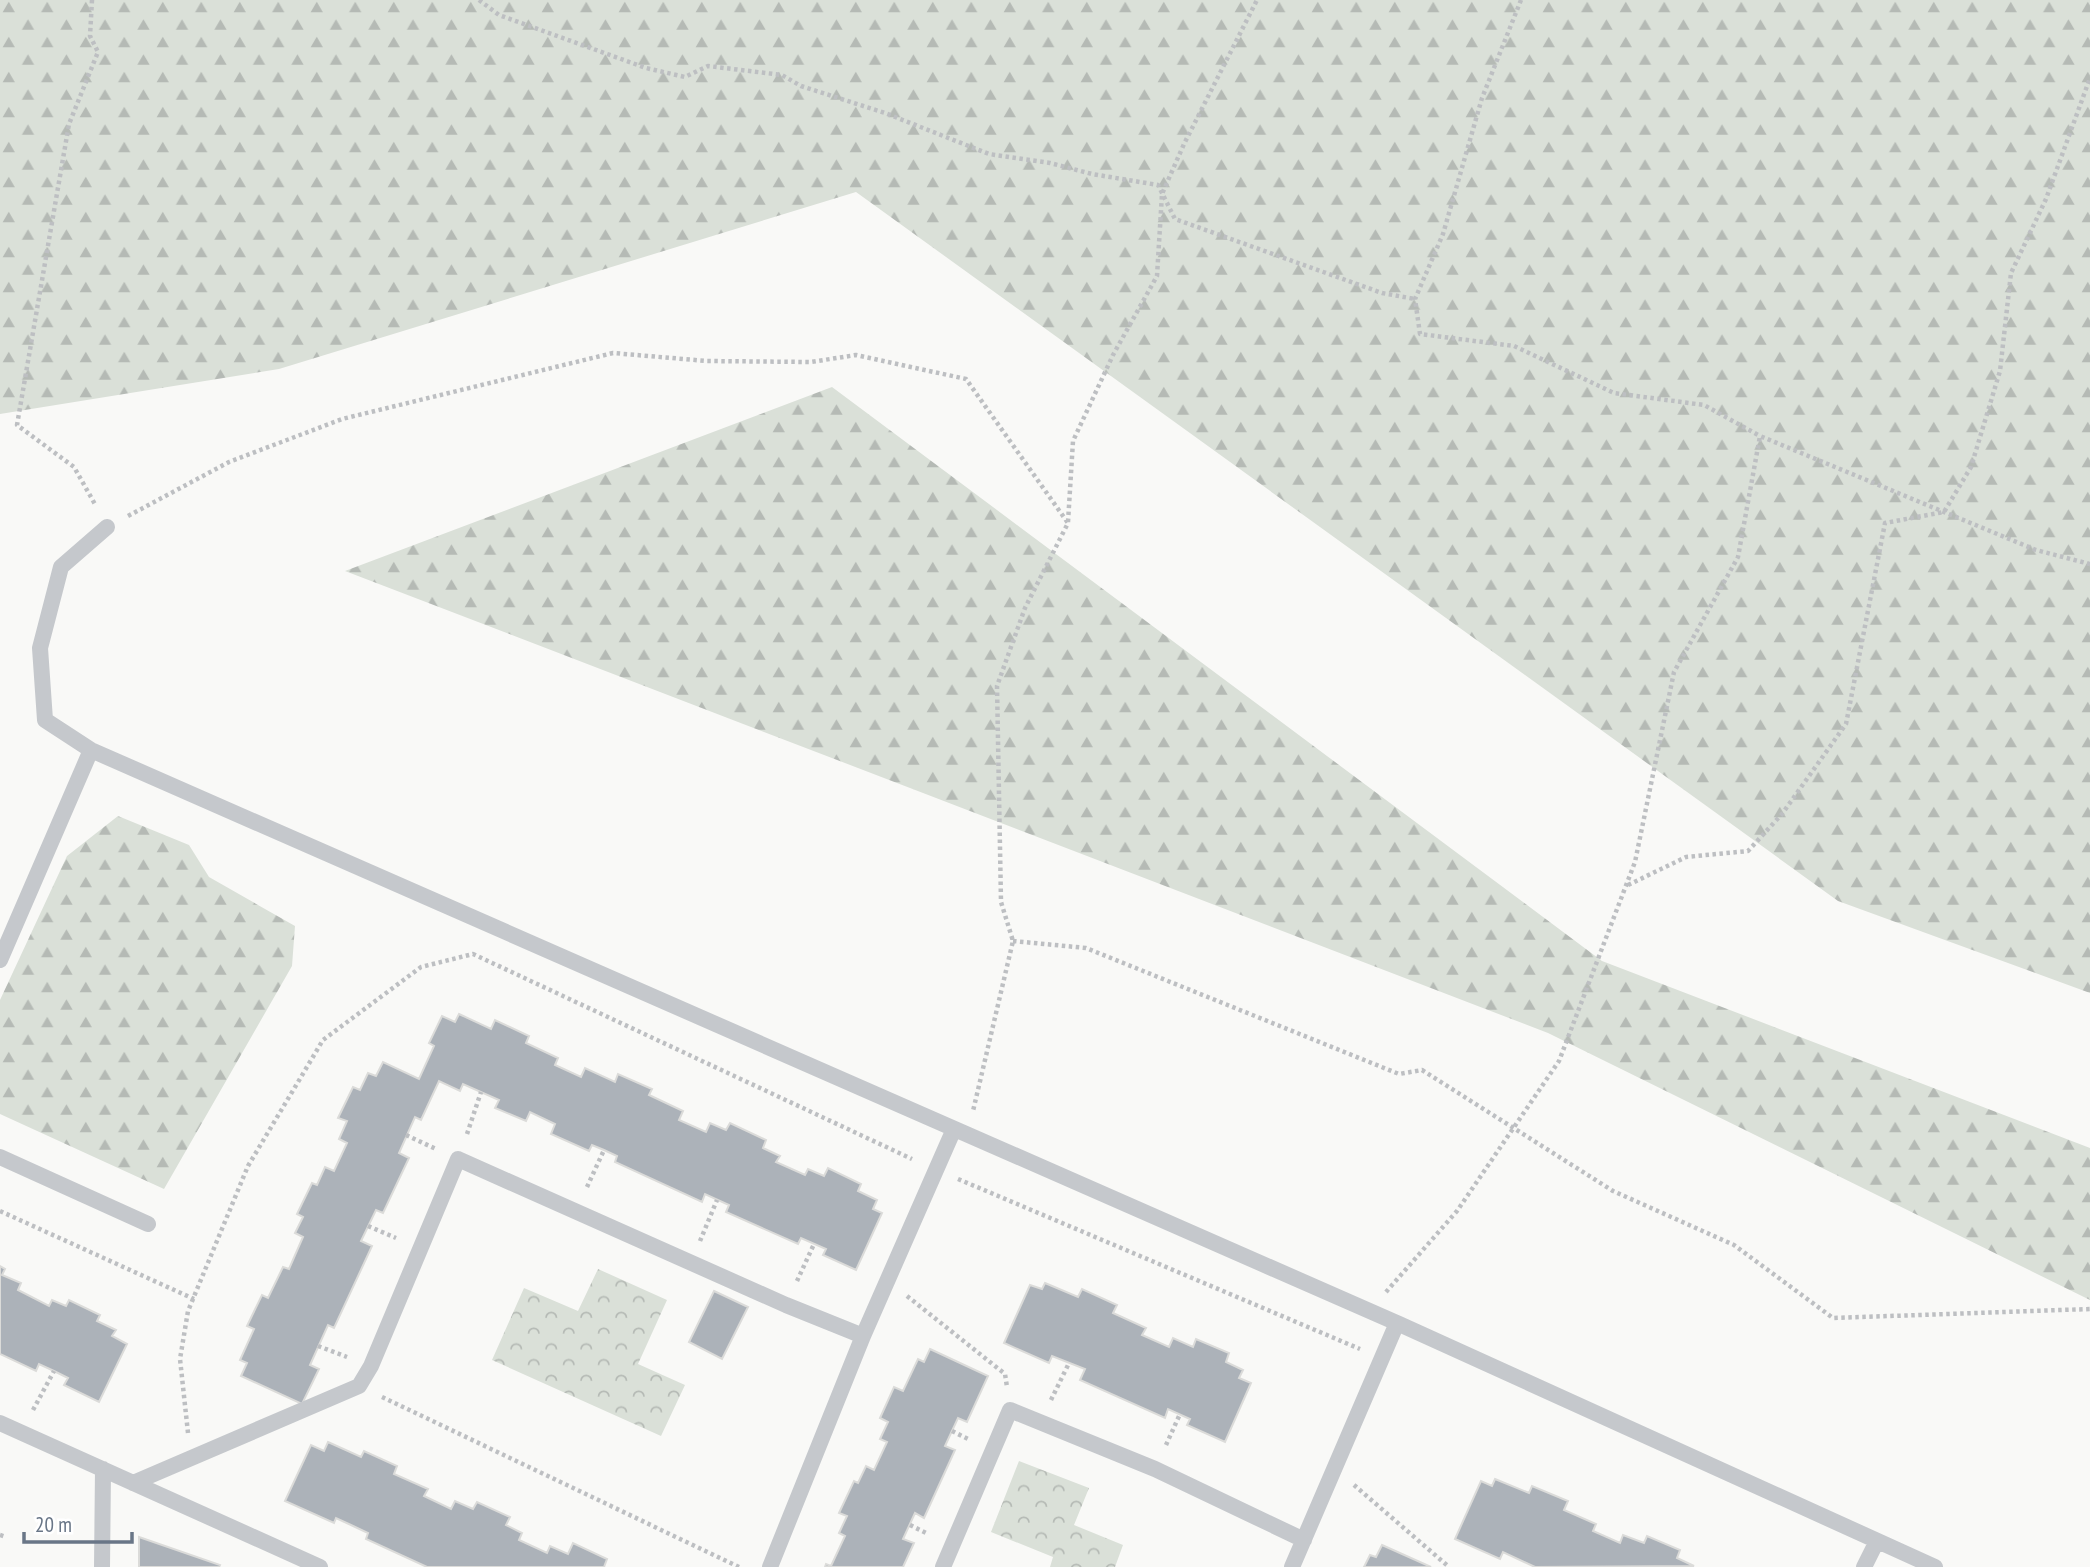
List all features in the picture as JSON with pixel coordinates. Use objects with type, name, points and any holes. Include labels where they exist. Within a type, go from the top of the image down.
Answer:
[{"type":"lane","points":[[107,527],[61,567],[40,648],[45,720],[91,750],[1397,1322],[1935,1567]]},
{"type":"lane","points":[[0,960],[91,750]]},
{"type":"lane","points":[[770,1567],[863,1336],[935,1169],[960,1132]]},
{"type":"lane","points":[[0,1157],[148,1224]]},
{"type":"lane","points":[[133,1483],[359,1386],[458,1159],[786,1305],[863,1336]]},
{"type":"lane","points":[[1292,1567],[1397,1322]]},
{"type":"lane","points":[[943,1567],[1010,1410],[1154,1469],[1304,1540]]},
{"type":"lane","points":[[0,1423],[320,1567]]},
{"type":"lane","points":[[102,1567],[103,1469]]},
{"type":"lane","points":[[1864,1567],[1877,1541]]},
{"type":"path","points":[[92,0],[90,36],[98,52],[69,124],[17,425],[74,467],[107,527],[229,462],[342,419],[613,353],[707,361],[811,362],[856,355],[965,379],[1068,523]]},
{"type":"path","points":[[479,0],[499,15],[646,68],[684,76],[708,66],[782,75],[801,86],[885,113],[989,154],[1050,163],[1092,174],[1157,185],[1175,219],[1382,293],[1415,299]]},
{"type":"path","points":[[960,1132],[1013,941],[1001,902],[997,686],[1025,608],[1068,523],[1073,441],[1113,355],[1157,276],[1162,194],[1184,144],[1257,0]]},
{"type":"path","points":[[1521,0],[1482,98],[1443,234],[1415,299],[1420,334],[1514,346],[1614,393],[1704,405],[1760,436],[2036,550],[2090,564]]},
{"type":"path","points":[[1626,886],[1686,857],[1748,851],[1782,814],[1846,724],[1885,523],[1944,512],[1971,467],[2000,371],[2011,273],[2046,199],[2090,78]]},
{"type":"path","points":[[1370,1311],[1457,1211],[1559,1061],[1635,862],[1674,672],[1738,557],[1760,436]]},
{"type":"path","points":[[1013,941],[1086,947],[1399,1074],[1422,1070],[1613,1191],[1734,1245],[1833,1318],[2090,1309]]},
{"type":"path","points":[[191,1458],[180,1359],[188,1311],[248,1166],[323,1040],[421,967],[473,954],[935,1169],[1382,1358]]},
{"type":"path","points":[[458,1159],[481,1092]]},
{"type":"path","points":[[576,1212],[604,1150]]},
{"type":"path","points":[[691,1262],[717,1200]]},
{"type":"path","points":[[0,1211],[194,1299]]},
{"type":"path","points":[[786,1305],[814,1244]]},
{"type":"path","points":[[887,1280],[1005,1374],[1010,1410]]},
{"type":"path","points":[[1040,1422],[1069,1363]]},
{"type":"path","points":[[20,1432],[54,1371]]},
{"type":"path","points":[[359,1386],[739,1567]]},
{"type":"path","points":[[1154,1469],[1180,1414]]},
{"type":"path","points":[[1335,1468],[1449,1567]]},
{"type":"path","points":[[0,1535],[6,1537]]},
{"type":"green space","points":[[0,0],[2090,0],[2090,993],[1838,901],[856,192],[279,369],[0,414]]},
{"type":"green space","points":[[832,387],[1602,961],[2090,1148],[2090,1300],[1548,1033],[345,571]]},
{"type":"green space","points":[[118,816],[189,845],[209,877],[295,926],[292,966],[164,1189],[0,1114],[0,1000],[67,856]]},
{"type":"green space","points":[[598,1269],[667,1300],[638,1364],[685,1385],[661,1436],[492,1360],[524,1288],[578,1311]]},
{"type":"green space","points":[[1019,1461],[1089,1488],[1074,1525],[1123,1545],[1115,1567],[1050,1567],[1053,1557],[991,1532]]},
{"type":"building","points":[[459,1014],[491,1029],[495,1020],[529,1036],[526,1043],[558,1058],[555,1065],[581,1077],[585,1068],[615,1082],[618,1074],[652,1089],[649,1095],[683,1111],[679,1120],[706,1132],[710,1123],[726,1130],[730,1123],[766,1140],[763,1148],[780,1156],[776,1162],[805,1175],[808,1169],[824,1176],[828,1168],[861,1184],[858,1191],[877,1200],[873,1209],[882,1213],[856,1270],[823,1255],[826,1249],[801,1238],[798,1244],[726,1212],[729,1205],[705,1194],[702,1202],[615,1162],[617,1156],[604,1150],[592,1145],[589,1151],[551,1134],[555,1124],[530,1112],[526,1121],[495,1108],[499,1100],[463,1084],[460,1091],[439,1081],[421,1120],[415,1117],[399,1153],[409,1158],[383,1213],[376,1210],[361,1241],[372,1246],[334,1328],[328,1325],[310,1365],[319,1369],[302,1404],[241,1376],[247,1363],[240,1360],[254,1329],[247,1326],[262,1295],[268,1298],[283,1267],[289,1269],[303,1237],[295,1233],[303,1217],[297,1214],[312,1183],[317,1185],[325,1167],[334,1171],[347,1143],[339,1139],[347,1121],[338,1118],[353,1087],[360,1090],[368,1073],[376,1076],[383,1062],[419,1079],[434,1046],[429,1043],[442,1016],[455,1022]]},
{"type":"building","points":[[0,1266],[5,1269],[2,1275],[21,1283],[18,1290],[49,1306],[52,1300],[66,1306],[69,1300],[100,1315],[97,1321],[116,1330],[112,1336],[127,1344],[99,1402],[64,1385],[68,1378],[54,1371],[39,1364],[36,1371],[0,1354]]},
{"type":"building","points":[[1045,1283],[1078,1297],[1082,1289],[1117,1305],[1113,1313],[1146,1328],[1142,1335],[1169,1347],[1173,1338],[1193,1347],[1196,1339],[1229,1353],[1226,1362],[1243,1370],[1239,1378],[1251,1383],[1225,1442],[1187,1425],[1190,1419],[1168,1409],[1165,1418],[1080,1380],[1085,1369],[1052,1356],[1049,1363],[1004,1343],[1030,1285],[1042,1289]]},
{"type":"building","points":[[714,1291],[748,1307],[722,1359],[689,1342]]},
{"type":"building","points":[[930,1349],[988,1376],[967,1422],[958,1418],[945,1446],[955,1450],[924,1518],[915,1513],[903,1539],[914,1543],[903,1567],[825,1567],[826,1564],[831,1566],[845,1536],[839,1533],[847,1516],[839,1513],[854,1481],[858,1483],[866,1466],[874,1470],[887,1442],[880,1439],[888,1422],[880,1418],[894,1387],[903,1391],[918,1359],[924,1362]]},
{"type":"building","points":[[328,1442],[361,1457],[364,1451],[397,1466],[394,1474],[428,1489],[424,1496],[451,1509],[455,1501],[473,1509],[477,1502],[510,1517],[506,1525],[522,1533],[519,1540],[547,1553],[550,1546],[568,1554],[573,1543],[607,1559],[604,1567],[427,1567],[366,1539],[368,1533],[336,1518],[334,1523],[285,1501],[311,1445],[324,1451]]},
{"type":"building","points":[[1495,1479],[1529,1493],[1532,1486],[1568,1501],[1564,1510],[1596,1524],[1593,1531],[1620,1543],[1623,1535],[1644,1543],[1647,1536],[1680,1550],[1677,1558],[1694,1566],[1535,1567],[1503,1552],[1500,1559],[1455,1539],[1481,1481],[1492,1486]]},
{"type":"building","points":[[139,1537],[220,1565],[139,1567]]},
{"type":"building","points":[[1382,1545],[1431,1567],[1364,1567],[1370,1555],[1376,1557]]}]
